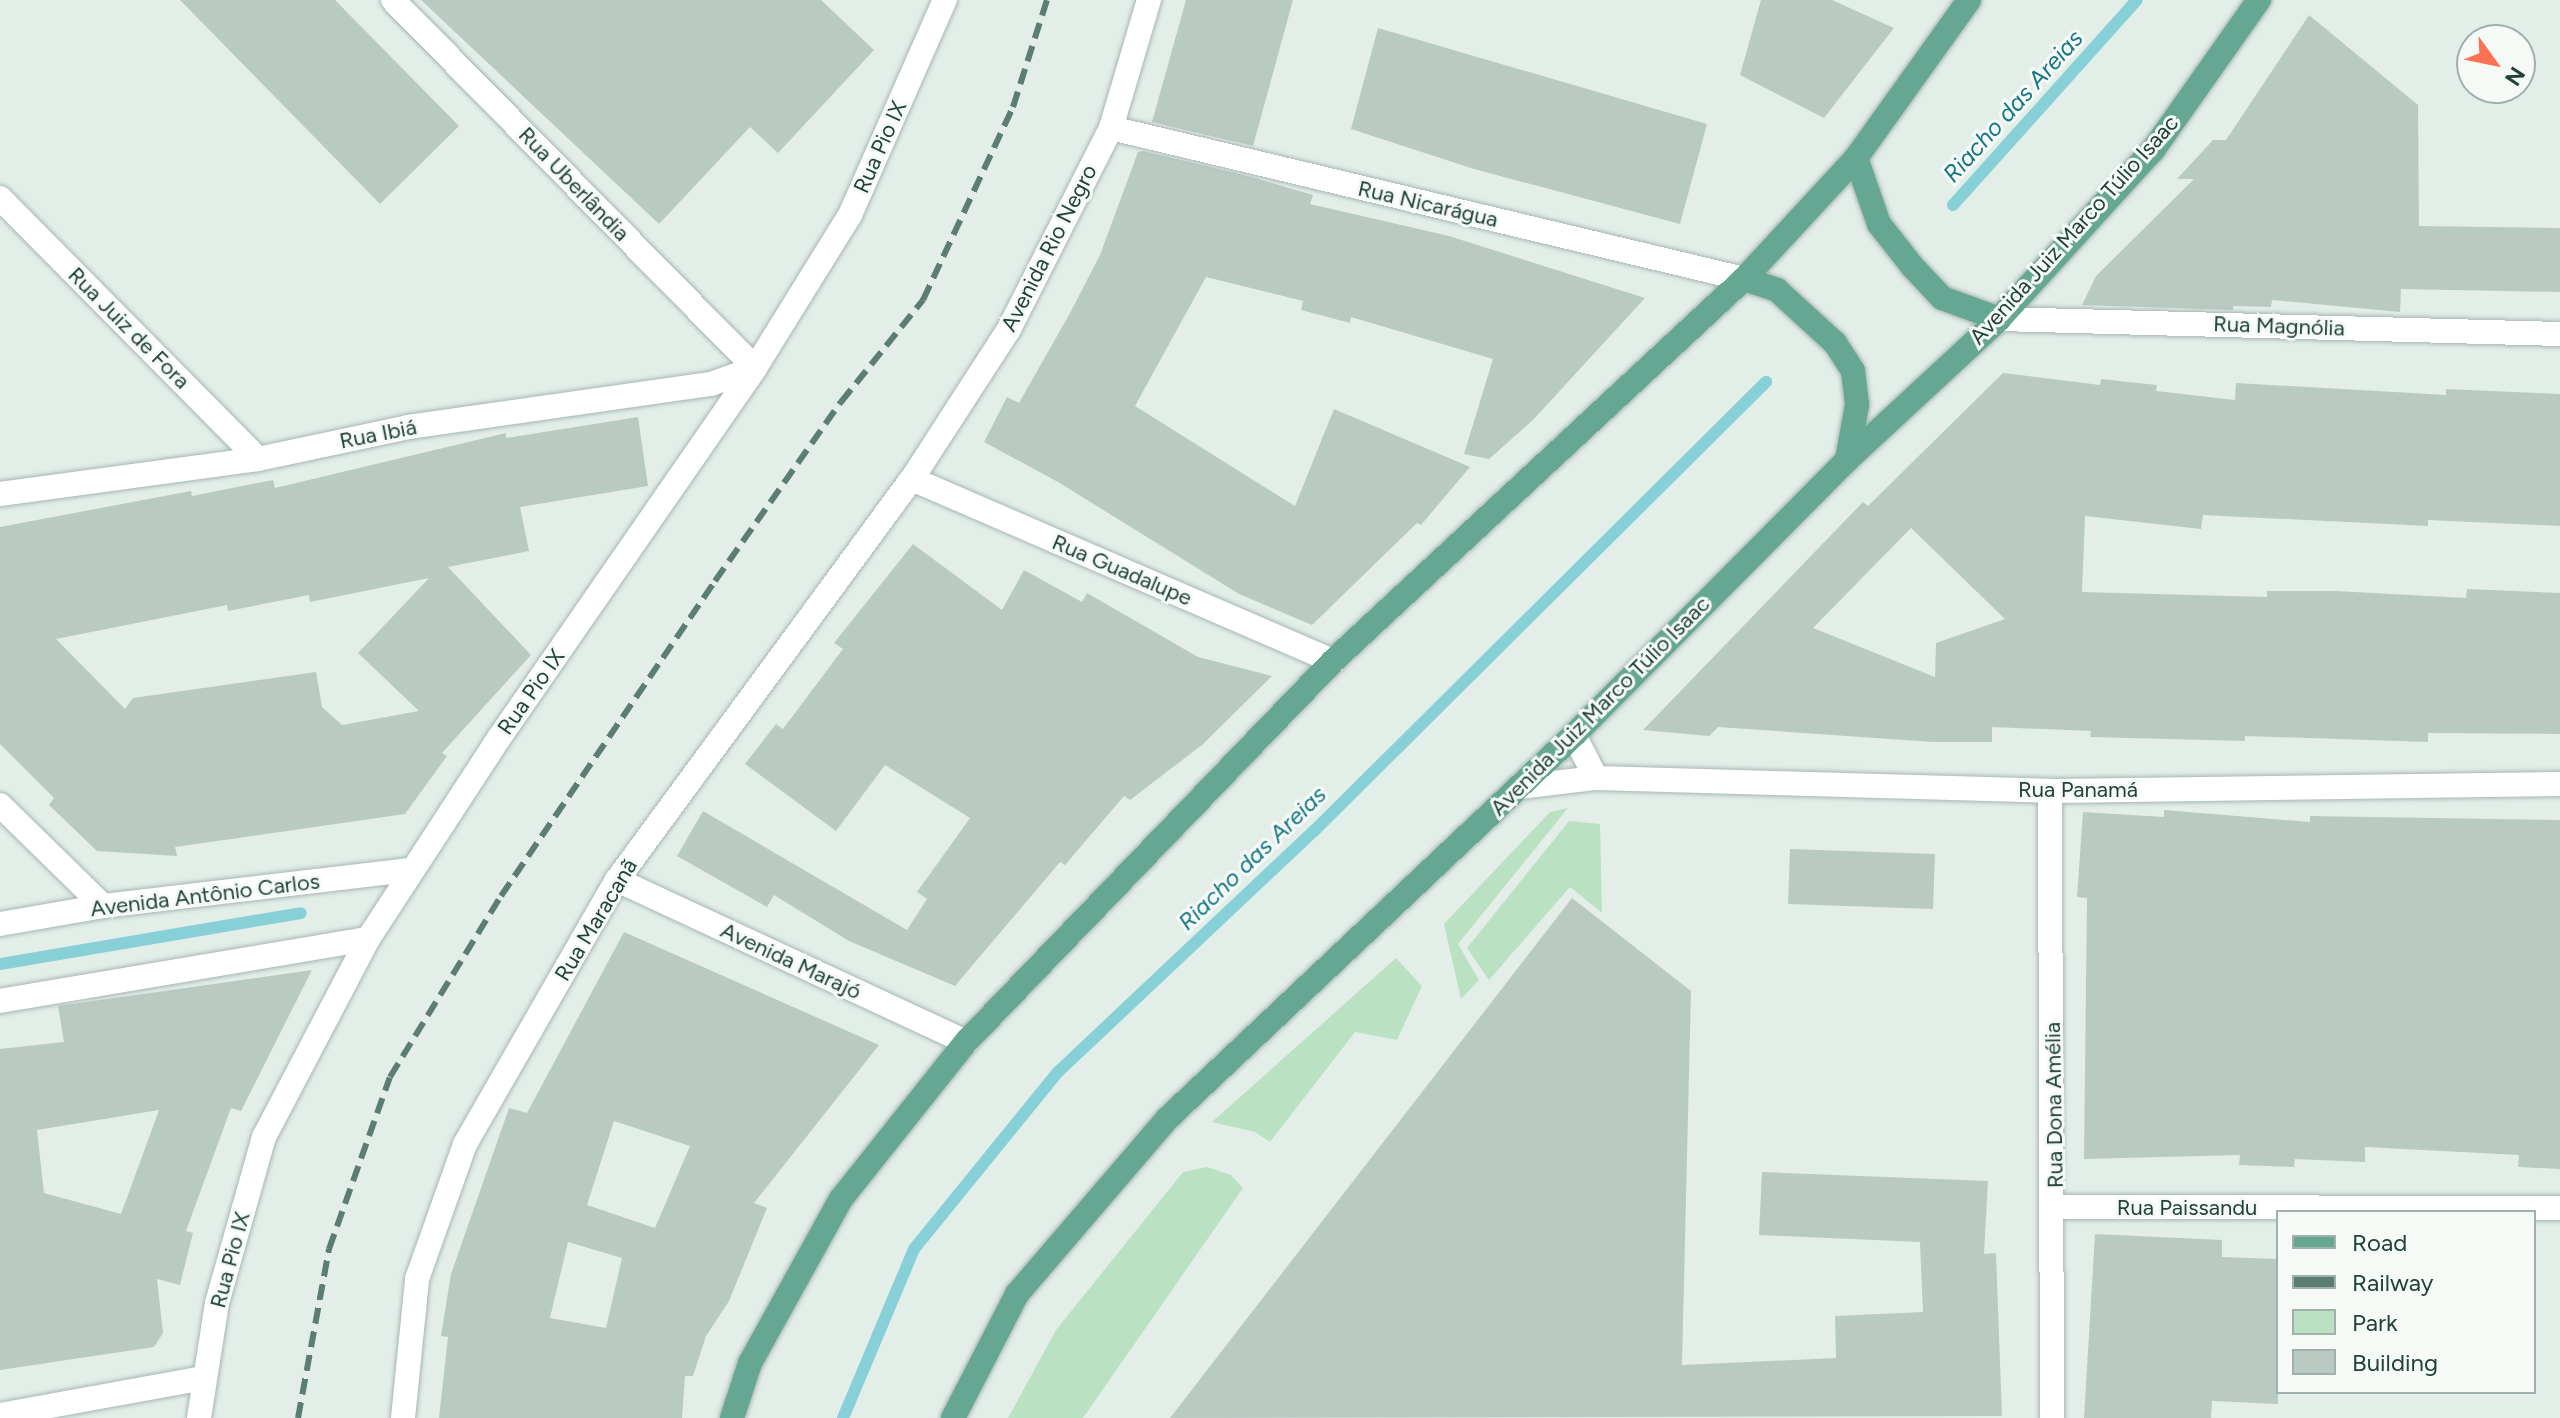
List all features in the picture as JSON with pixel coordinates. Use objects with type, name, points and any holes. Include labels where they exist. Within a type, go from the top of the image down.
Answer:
[{"type":"main road","points":[[732,1418],[750,1363],[841,1199],[966,1042],[1333,661],[1744,279],[1856,158],[1969,0]]},
{"type":"main road","name":"Avenida Juiz Marco Túlio Isaac","points":[[953,1418],[1017,1294],[1168,1118],[1574,735],[1847,460],[1999,319],[2153,150],[2259,0]]},
{"type":"main road","points":[[1856,158],[1879,224],[1912,266],[1942,298],[1999,319]]},
{"type":"main road","points":[[1744,279],[1787,298],[1835,343],[1853,371],[1857,405],[1847,460]]},
{"type":"street","name":"Rua Uberlândia","points":[[393,0],[755,368]]},
{"type":"street","name":"Rua Pio IX","points":[[199,1418],[217,1303],[264,1137],[368,939],[411,870],[755,368],[850,215],[945,0]]},
{"type":"street","name":"Avenida Rio Negro","points":[[912,479],[1009,329],[1111,128],[1149,0]]},
{"type":"street","name":"Rua Nicarágua","points":[[1111,128],[1744,279]]},
{"type":"street","name":"Rua Juiz de Fora","points":[[0,198],[258,459]]},
{"type":"street","name":"Rua Magnólia","points":[[1999,319],[2560,334]]},
{"type":"street","name":"Rua Ibiá","points":[[0,494],[258,459],[408,427],[711,384],[755,368]]},
{"type":"street","name":"Rua Guadalupe","points":[[912,479],[1333,661]]},
{"type":"street","name":"Rua Maracanã","points":[[403,1418],[417,1279],[465,1144],[617,880],[912,479]]},
{"type":"street","points":[[1574,735],[1596,778]]},
{"type":"street","name":"Rua Panamá","points":[[1519,787],[1596,778],[2050,791],[2560,784]]},
{"type":"street","name":"Rua Dona Amélia","points":[[2050,791],[2055,1207],[2052,1418]]},
{"type":"street","points":[[0,805],[103,906]]},
{"type":"street","name":"Avenida Antônio Carlos","points":[[0,924],[103,906],[411,870]]},
{"type":"street","name":"Avenida Marajó","points":[[617,880],[966,1042]]},
{"type":"street","points":[[0,1001],[368,939]]},
{"type":"street","name":"Rua Paissandu","points":[[2055,1207],[2560,1208]]},
{"type":"street","points":[[0,1415],[204,1378]]},
{"type":"green space","points":[[1568,808],[1458,944],[1479,980],[1461,999],[1444,924],[1550,812]]},
{"type":"green space","points":[[1569,821],[1600,824],[1602,913],[1570,887],[1489,980],[1467,948]]},
{"type":"green space","points":[[1396,958],[1422,986],[1397,1040],[1355,1032],[1270,1142],[1255,1132],[1212,1122]]},
{"type":"green space","points":[[1207,1167],[1231,1175],[1243,1188],[1083,1418],[1008,1418],[1056,1330],[1183,1172]]},
{"type":"building","points":[[180,0],[335,0],[459,126],[380,204]]},
{"type":"building","points":[[421,0],[821,0],[874,50],[778,153],[750,127],[659,224]]},
{"type":"building","points":[[1186,0],[1293,0],[1253,146],[1152,122]]},
{"type":"building","points":[[1761,0],[1832,0],[1894,28],[1824,118],[1740,75]]},
{"type":"building","points":[[2309,15],[2418,105],[2419,226],[2560,228],[2560,292],[2401,289],[2400,312],[2272,300],[2271,307],[2233,306],[2233,310],[2082,305],[2096,276],[2194,179],[2177,179],[2213,140],[2226,140]]},
{"type":"building","points":[[1378,28],[1707,124],[1680,224],[1474,169],[1351,129]]},
{"type":"building","points":[[1138,152],[1313,195],[1310,204],[1449,236],[1645,298],[1533,420],[1489,459],[1464,454],[1493,359],[1351,317],[1350,323],[1301,310],[1303,301],[1206,277],[1135,406],[1295,506],[1334,409],[1470,467],[1421,525],[1417,523],[1312,625],[1239,594],[1058,482],[984,442],[1007,397],[1019,403],[1070,313],[1100,255]]},
{"type":"building","points":[[2003,373],[2100,385],[2101,379],[2157,385],[2156,391],[2235,400],[2236,383],[2446,395],[2446,389],[2560,394],[2560,526],[2428,520],[2428,526],[2203,515],[2201,529],[2085,516],[2082,592],[2267,597],[2267,591],[2336,591],[2466,598],[2467,589],[2560,593],[2560,734],[2428,733],[2428,742],[2245,736],[2245,741],[2090,737],[2091,731],[1992,727],[1992,742],[1933,742],[1718,727],[1709,736],[1643,730],[1863,502],[1868,506]],"holes":[[[1911,528],[2005,619],[1936,643],[1935,677],[1813,628]]]},
{"type":"building","points":[[638,417],[648,486],[520,507],[529,551],[448,567],[531,655],[442,753],[447,756],[405,814],[175,847],[177,856],[97,851],[49,805],[54,798],[0,744],[0,527],[191,491],[192,496],[273,480],[275,488],[506,433],[506,438]],"holes":[[[429,578],[358,653],[419,711],[342,725],[322,707],[316,672],[133,698],[125,709],[56,639],[227,605],[228,611],[309,595],[310,602]]]},
{"type":"building","points":[[913,544],[1002,610],[1024,570],[1082,602],[1087,593],[1198,657],[1272,676],[1202,745],[1130,800],[1124,796],[1065,865],[1060,862],[955,986],[849,941],[774,895],[767,907],[677,856],[703,811],[907,930],[927,899],[917,892],[970,818],[885,765],[836,831],[745,764],[776,724],[783,729],[843,649],[834,643]]},
{"type":"building","points":[[2164,810],[2310,822],[2310,816],[2560,820],[2560,1169],[2518,1167],[2519,1155],[2365,1147],[2365,1162],[2295,1159],[2294,1167],[2239,1165],[2240,1155],[2084,1159],[2087,898],[2077,897],[2083,812],[2164,817]]},
{"type":"building","points":[[1790,849],[1935,854],[1933,909],[1788,904]]},
{"type":"building","points":[[1572,898],[1691,991],[1682,1365],[1836,1358],[1835,1316],[1923,1312],[1920,1242],[1759,1235],[1762,1172],[1988,1181],[1984,1254],[1996,1253],[2002,1416],[1170,1418]]},
{"type":"building","points":[[624,932],[879,1045],[754,1203],[767,1208],[729,1301],[706,1336],[693,1376],[685,1376],[682,1418],[439,1418],[448,1337],[441,1336],[451,1274],[509,1108],[527,1113]],"holes":[[[614,1121],[690,1146],[655,1228],[587,1205]],[[568,1242],[622,1258],[606,1328],[550,1318]]]},
{"type":"building","points":[[312,970],[241,1111],[231,1108],[186,1231],[193,1233],[180,1285],[157,1279],[163,1333],[154,1347],[0,1370],[0,1049],[64,1042],[58,1006]],"holes":[[[159,1110],[121,1214],[44,1193],[37,1130]]]},
{"type":"building","points":[[2095,1234],[2222,1240],[2222,1257],[2276,1259],[2278,1404],[2212,1401],[2211,1418],[2084,1418]]},
{"type":"waterway","name":"Riacho das Areias","points":[[1953,205],[2137,0]]},
{"type":"waterway","name":"Riacho das Areias","points":[[843,1418],[914,1249],[1058,1072],[1315,830],[1766,382]]},
{"type":"waterway","points":[[0,964],[301,913]]},
{"type":"railway","points":[[298,1418],[329,1249],[390,1077],[501,896],[715,581],[841,402],[923,300],[1013,107],[1047,0]]}]
